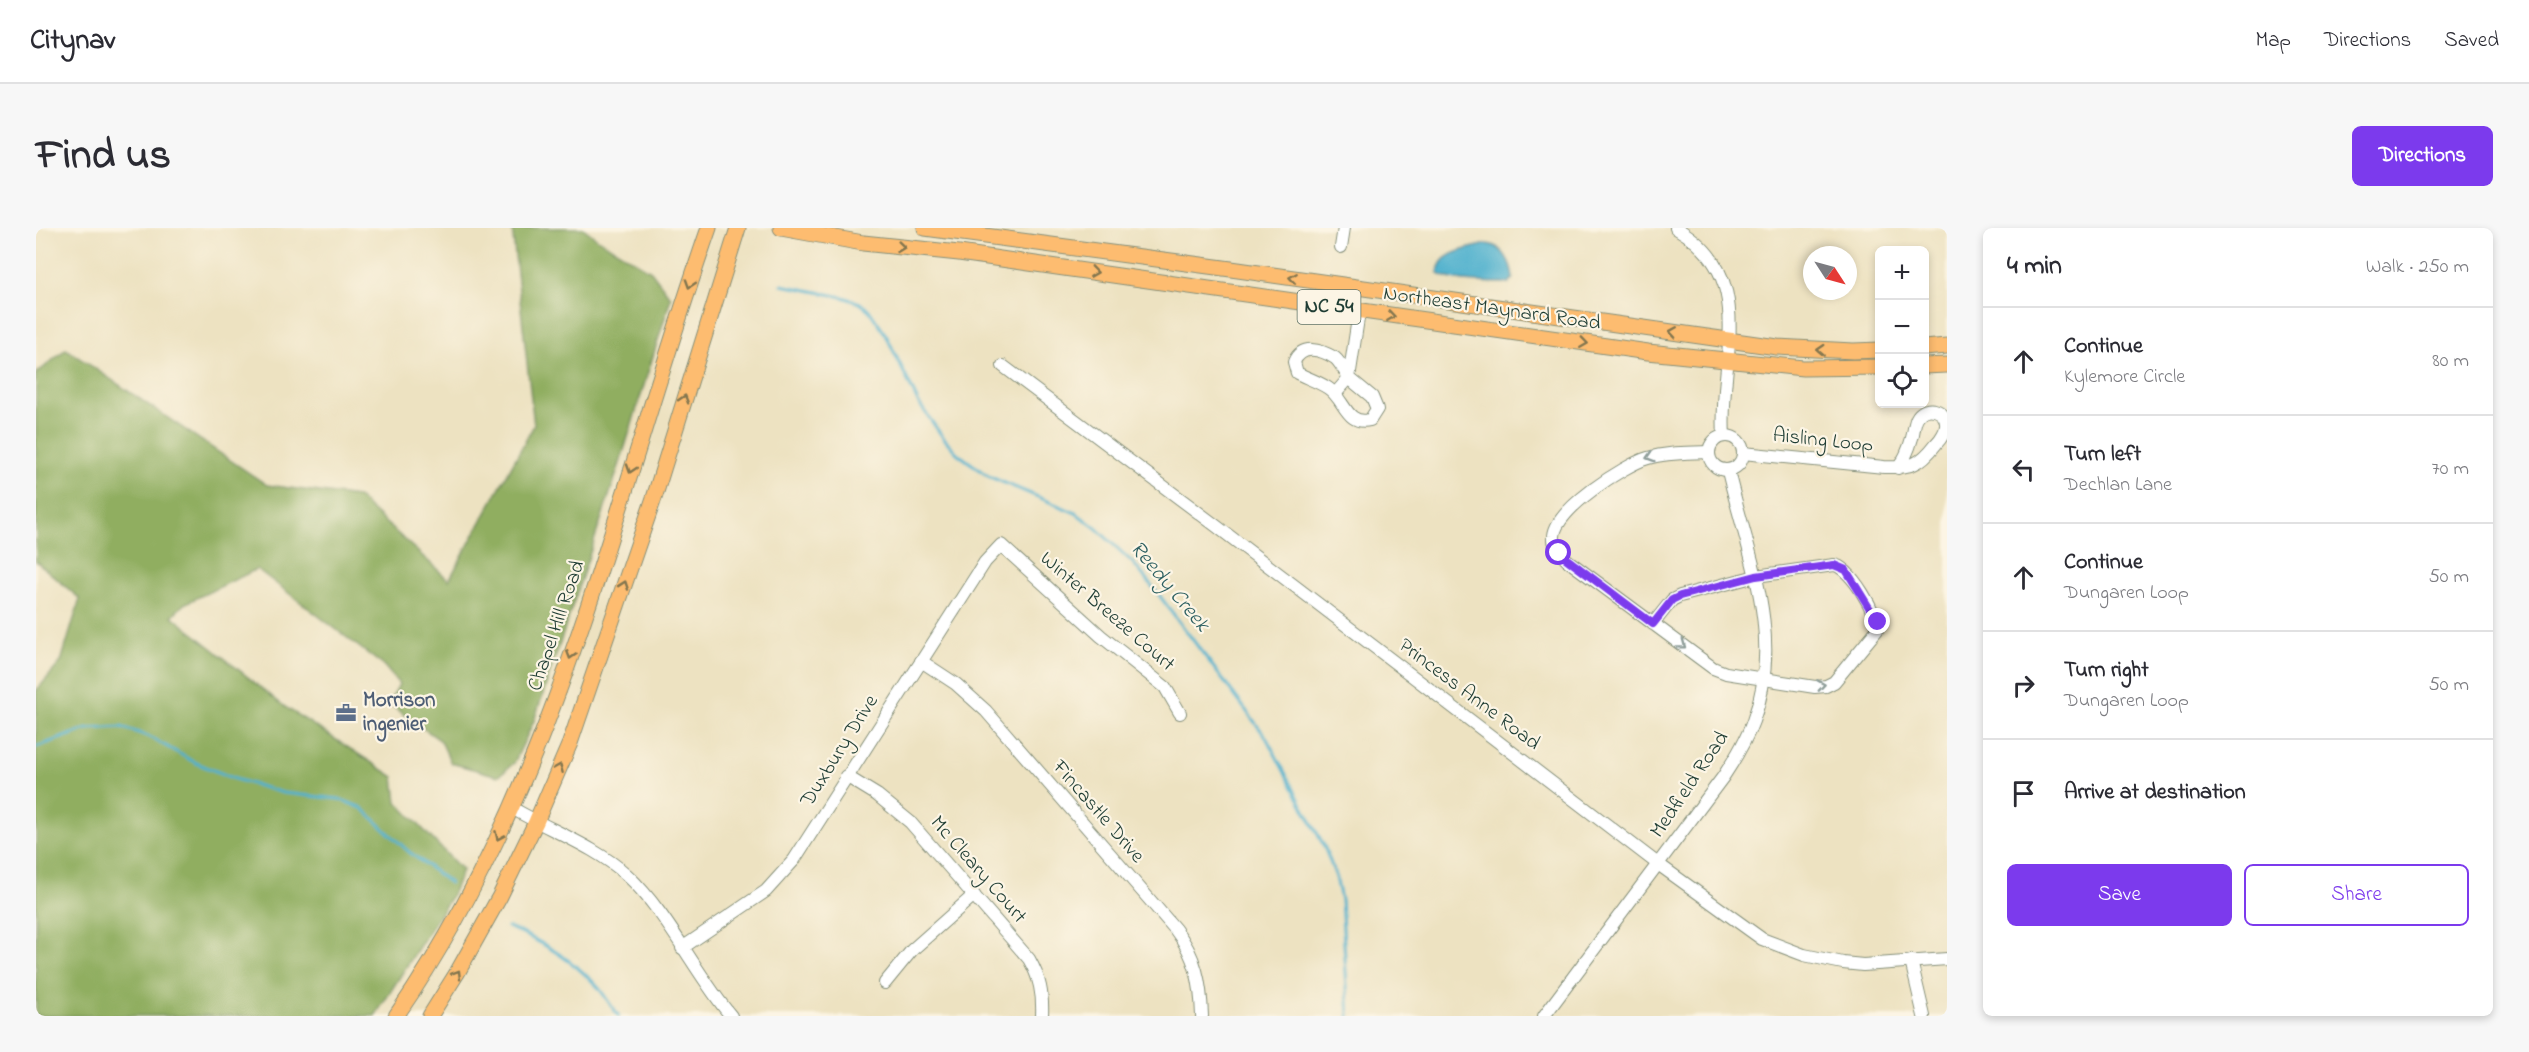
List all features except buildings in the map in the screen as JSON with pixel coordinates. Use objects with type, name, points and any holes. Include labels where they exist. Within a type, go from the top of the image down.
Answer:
[{"type":"main road","name":"Chapel Hill Road","points":[[396,1016],[466,902],[512,808],[568,667],[709,228]]},
{"type":"main road","points":[[430,1016],[457,974],[492,911],[536,822],[570,743],[639,542],[738,228]]},
{"type":"main road","name":"Northeast Maynard Road","points":[[781,228],[863,243],[1004,259],[1359,312],[1727,362],[1803,368],[1875,368]]},
{"type":"main road","name":"Northeast Maynard Road","points":[[925,228],[1231,269],[1731,341],[1823,350],[1875,350]]},
{"type":"main road","points":[[1929,348],[1947,346]]},
{"type":"main road","points":[[1929,366],[1947,365]]},
{"type":"street","points":[[1341,247],[1344,228]]},
{"type":"street","points":[[1676,228],[1704,250],[1716,266],[1728,293],[1731,341],[1724,388],[1724,436]]},
{"type":"street","points":[[1335,394],[1349,378],[1359,312]]},
{"type":"street","points":[[1306,349],[1312,349],[1336,359],[1349,378],[1372,397],[1377,409],[1370,420],[1357,421],[1350,416],[1335,394],[1298,373],[1294,362],[1297,355],[1306,349]]},
{"type":"street","name":"Princess Anne Road","points":[[1003,366],[1658,864],[1762,939],[1785,949],[1843,963],[1863,965],[1947,959]]},
{"type":"street","name":"Aisling Loop","points":[[1743,453],[1898,468],[1924,460],[1940,440],[1946,428],[1942,414],[1934,409],[1926,410],[1918,416],[1908,452],[1898,468]]},
{"type":"street","points":[[1724,436],[1735,438],[1742,447],[1743,453],[1741,463],[1728,471],[1716,468],[1708,452],[1712,443],[1724,436]]},
{"type":"street","points":[[1653,624],[1672,600],[1680,596],[1756,576],[1840,566],[1846,570],[1878,622],[1877,630],[1834,682],[1820,687],[1726,674],[1713,668],[1653,624],[1559,553],[1554,540],[1555,528],[1560,520],[1588,494],[1621,469],[1662,454],[1708,452]]},
{"type":"street","name":"Medfield Road","points":[[1544,1016],[1723,777],[1742,747],[1754,720],[1764,679],[1765,625],[1756,576],[1728,471]]},
{"type":"street","name":"Duxbury Drive","points":[[682,948],[750,903],[782,875],[794,860],[984,562],[1001,545]]},
{"type":"street","name":"Winter Breeze Court","points":[[1001,545],[1101,636],[1165,687],[1180,713]]},
{"type":"street","name":"Fincastle Drive","points":[[921,661],[956,684],[986,711],[1175,929],[1197,966],[1202,991],[1202,1016]]},
{"type":"street","name":"Mc Cleary Court","points":[[846,776],[896,809],[923,836],[1029,959],[1038,974],[1042,1016]]},
{"type":"street","points":[[512,808],[597,854],[628,876],[653,904],[710,991],[731,1016]]},
{"type":"street","points":[[885,983],[912,950],[974,895]]},
{"type":"street","points":[[1911,961],[1924,1016]]},
{"type":"green space","points":[[512,228],[583,228],[651,271],[671,298],[620,463],[534,721],[514,763],[498,776],[451,763],[441,741],[389,704],[399,684],[384,666],[257,569],[184,604],[172,616],[285,707],[394,777],[397,802],[462,870],[452,895],[375,1016],[36,1016],[36,691],[61,662],[80,599],[36,561],[36,374],[66,349],[267,485],[357,497],[449,580],[534,425]]},
{"type":"water","points":[[1487,244],[1498,248],[1506,256],[1513,278],[1509,283],[1461,281],[1444,277],[1438,273],[1440,266],[1449,255]]},
{"type":"waterway","name":"Reedy Creek","points":[[782,285],[843,297],[860,303],[869,310],[886,335],[918,402],[957,453],[988,476],[1076,513],[1096,528],[1133,563],[1156,591],[1266,737],[1324,846],[1336,877],[1341,900],[1349,1016]]},
{"type":"waterway","points":[[36,747],[87,729],[121,727],[148,736],[194,762],[235,779],[283,793],[339,799],[362,808],[408,851],[450,883]]},
{"type":"waterway","points":[[508,927],[544,945],[578,968],[597,986],[619,1016]]},
{"type":"place","name":"Morrison ingenier","points":[[346,713]]},
{"type":"route","points":[[1559,553],[1653,624],[1672,600],[1680,596],[1756,576],[1834,565],[1846,570],[1878,622]]}]
